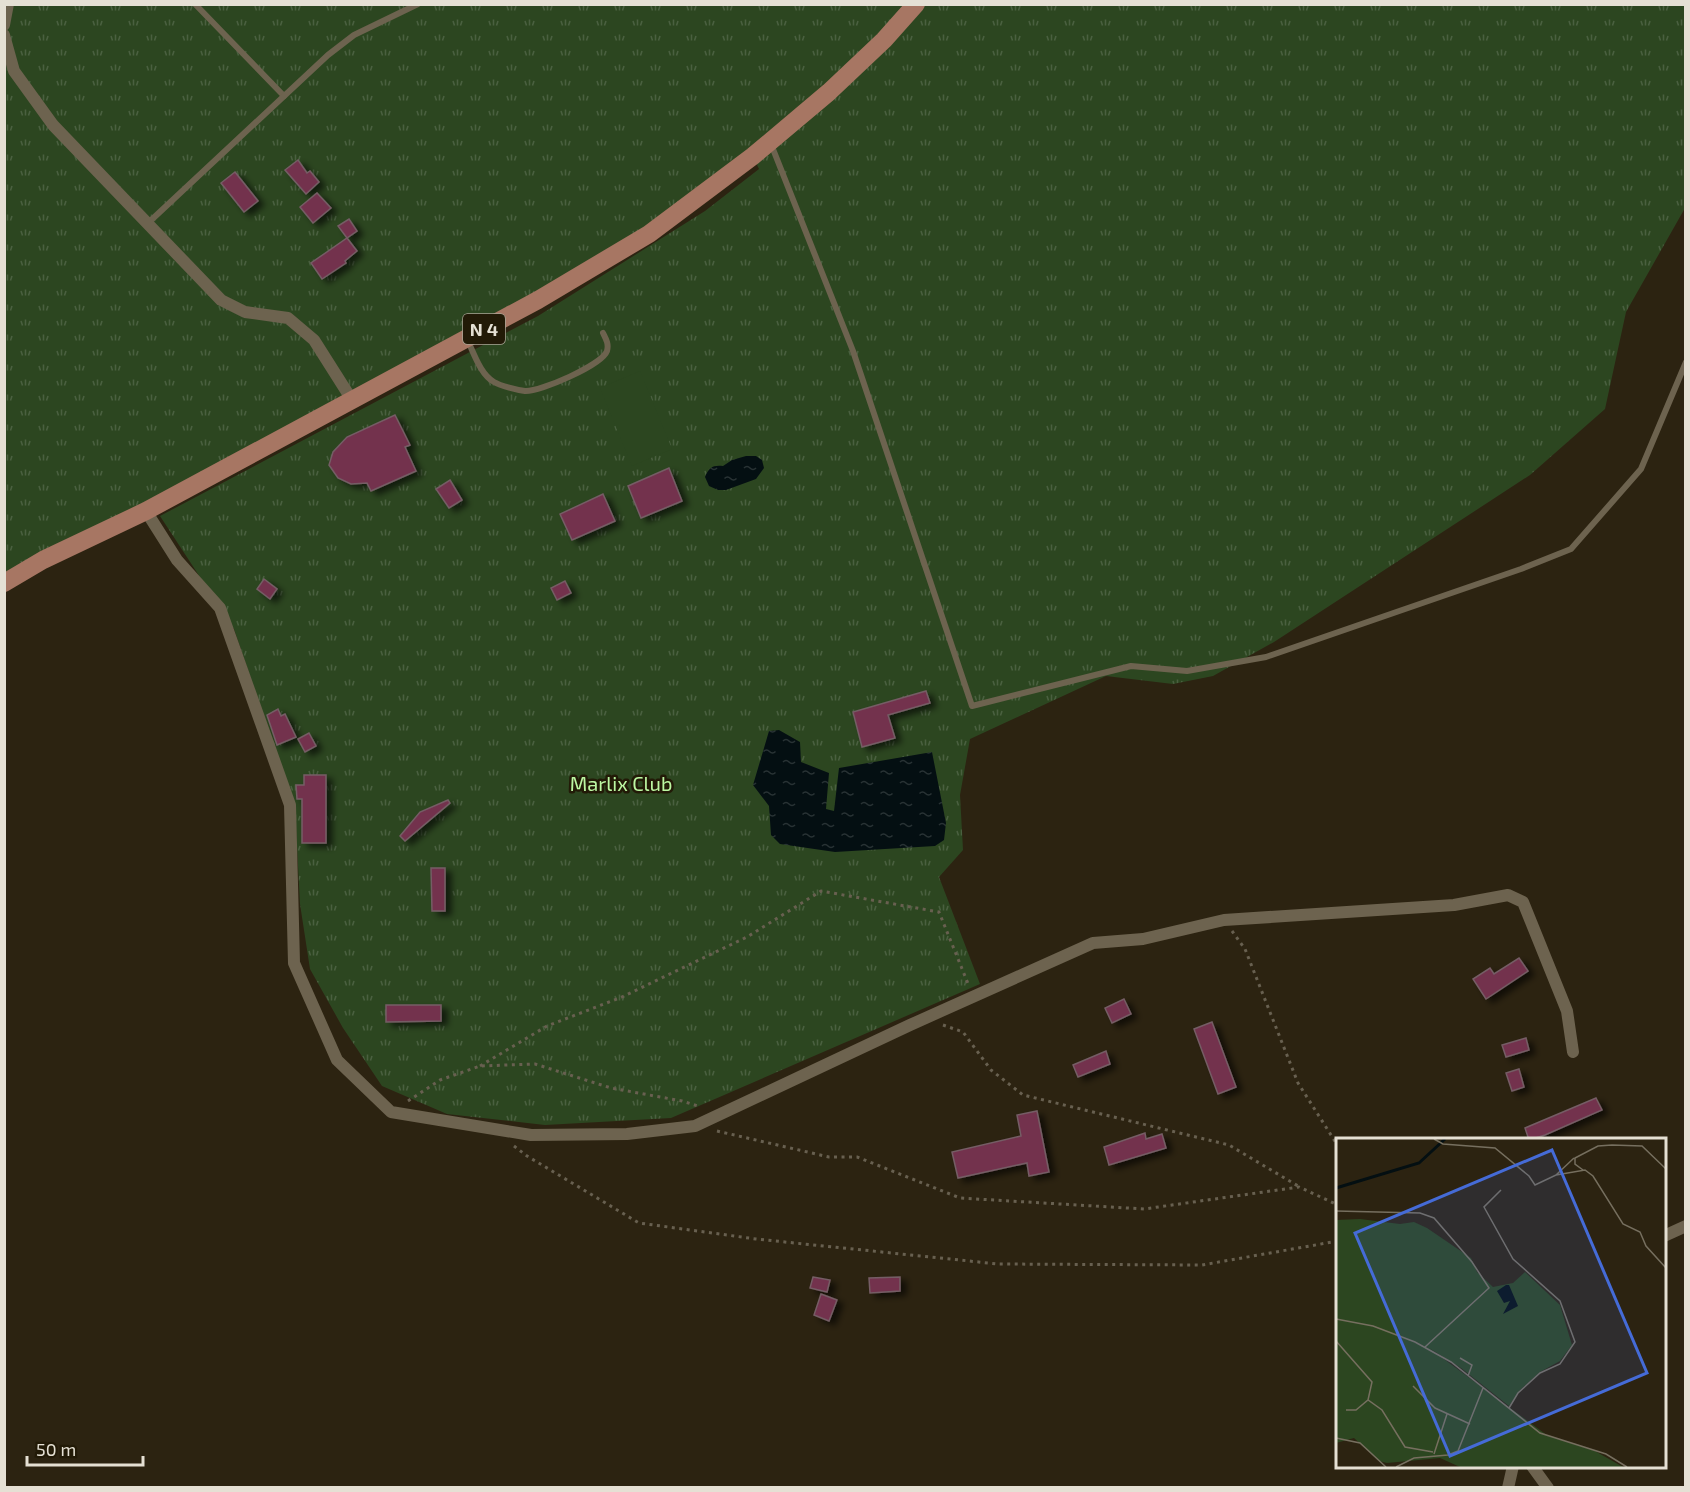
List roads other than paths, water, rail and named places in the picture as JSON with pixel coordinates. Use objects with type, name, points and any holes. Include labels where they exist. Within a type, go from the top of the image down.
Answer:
[{"type":"main road","name":"N 4","points":[[4,583],[43,560],[146,511],[466,339],[547,295],[649,234],[717,184],[829,92],[884,40],[916,4]]},
{"type":"street","points":[[4,25],[9,4]]},
{"type":"street","points":[[4,35],[14,71],[53,125],[147,224],[221,300],[245,312],[288,318],[314,340],[352,400]]},
{"type":"street","points":[[146,511],[177,560],[220,608],[290,805],[294,963],[337,1060],[391,1112],[531,1135],[627,1134],[695,1126],[973,996],[1093,943],[1143,939],[1224,920],[1454,905],[1508,895],[1523,902],[1567,1011],[1574,1052]]},
{"type":"street","points":[[1666,1236],[1686,1226]]},
{"type":"street","points":[[1508,1488],[1514,1468]]},
{"type":"street","points":[[1533,1468],[1548,1488]]},
{"type":"lane","points":[[195,4],[284,96]]},
{"type":"lane","points":[[147,224],[328,55],[354,35],[418,4]]},
{"type":"lane","points":[[770,141],[853,351],[972,706],[1131,666],[1187,671],[1266,657],[1521,569],[1571,549],[1641,469],[1686,362]]},
{"type":"lane","points":[[466,339],[482,370],[494,382],[526,391],[548,386],[598,361],[607,351],[607,341],[603,333]]},
{"type":"water","points":[[746,456],[756,456],[762,460],[764,468],[756,479],[726,490],[718,490],[709,486],[705,477],[710,469]]},
{"type":"water","points":[[779,730],[800,742],[801,762],[829,773],[826,809],[834,811],[839,768],[932,752],[946,823],[944,840],[935,846],[835,852],[780,844],[771,835],[769,806],[753,785],[769,731]]},
{"type":"park label","name":"Marlix Club","points":[[621,783]]}]
